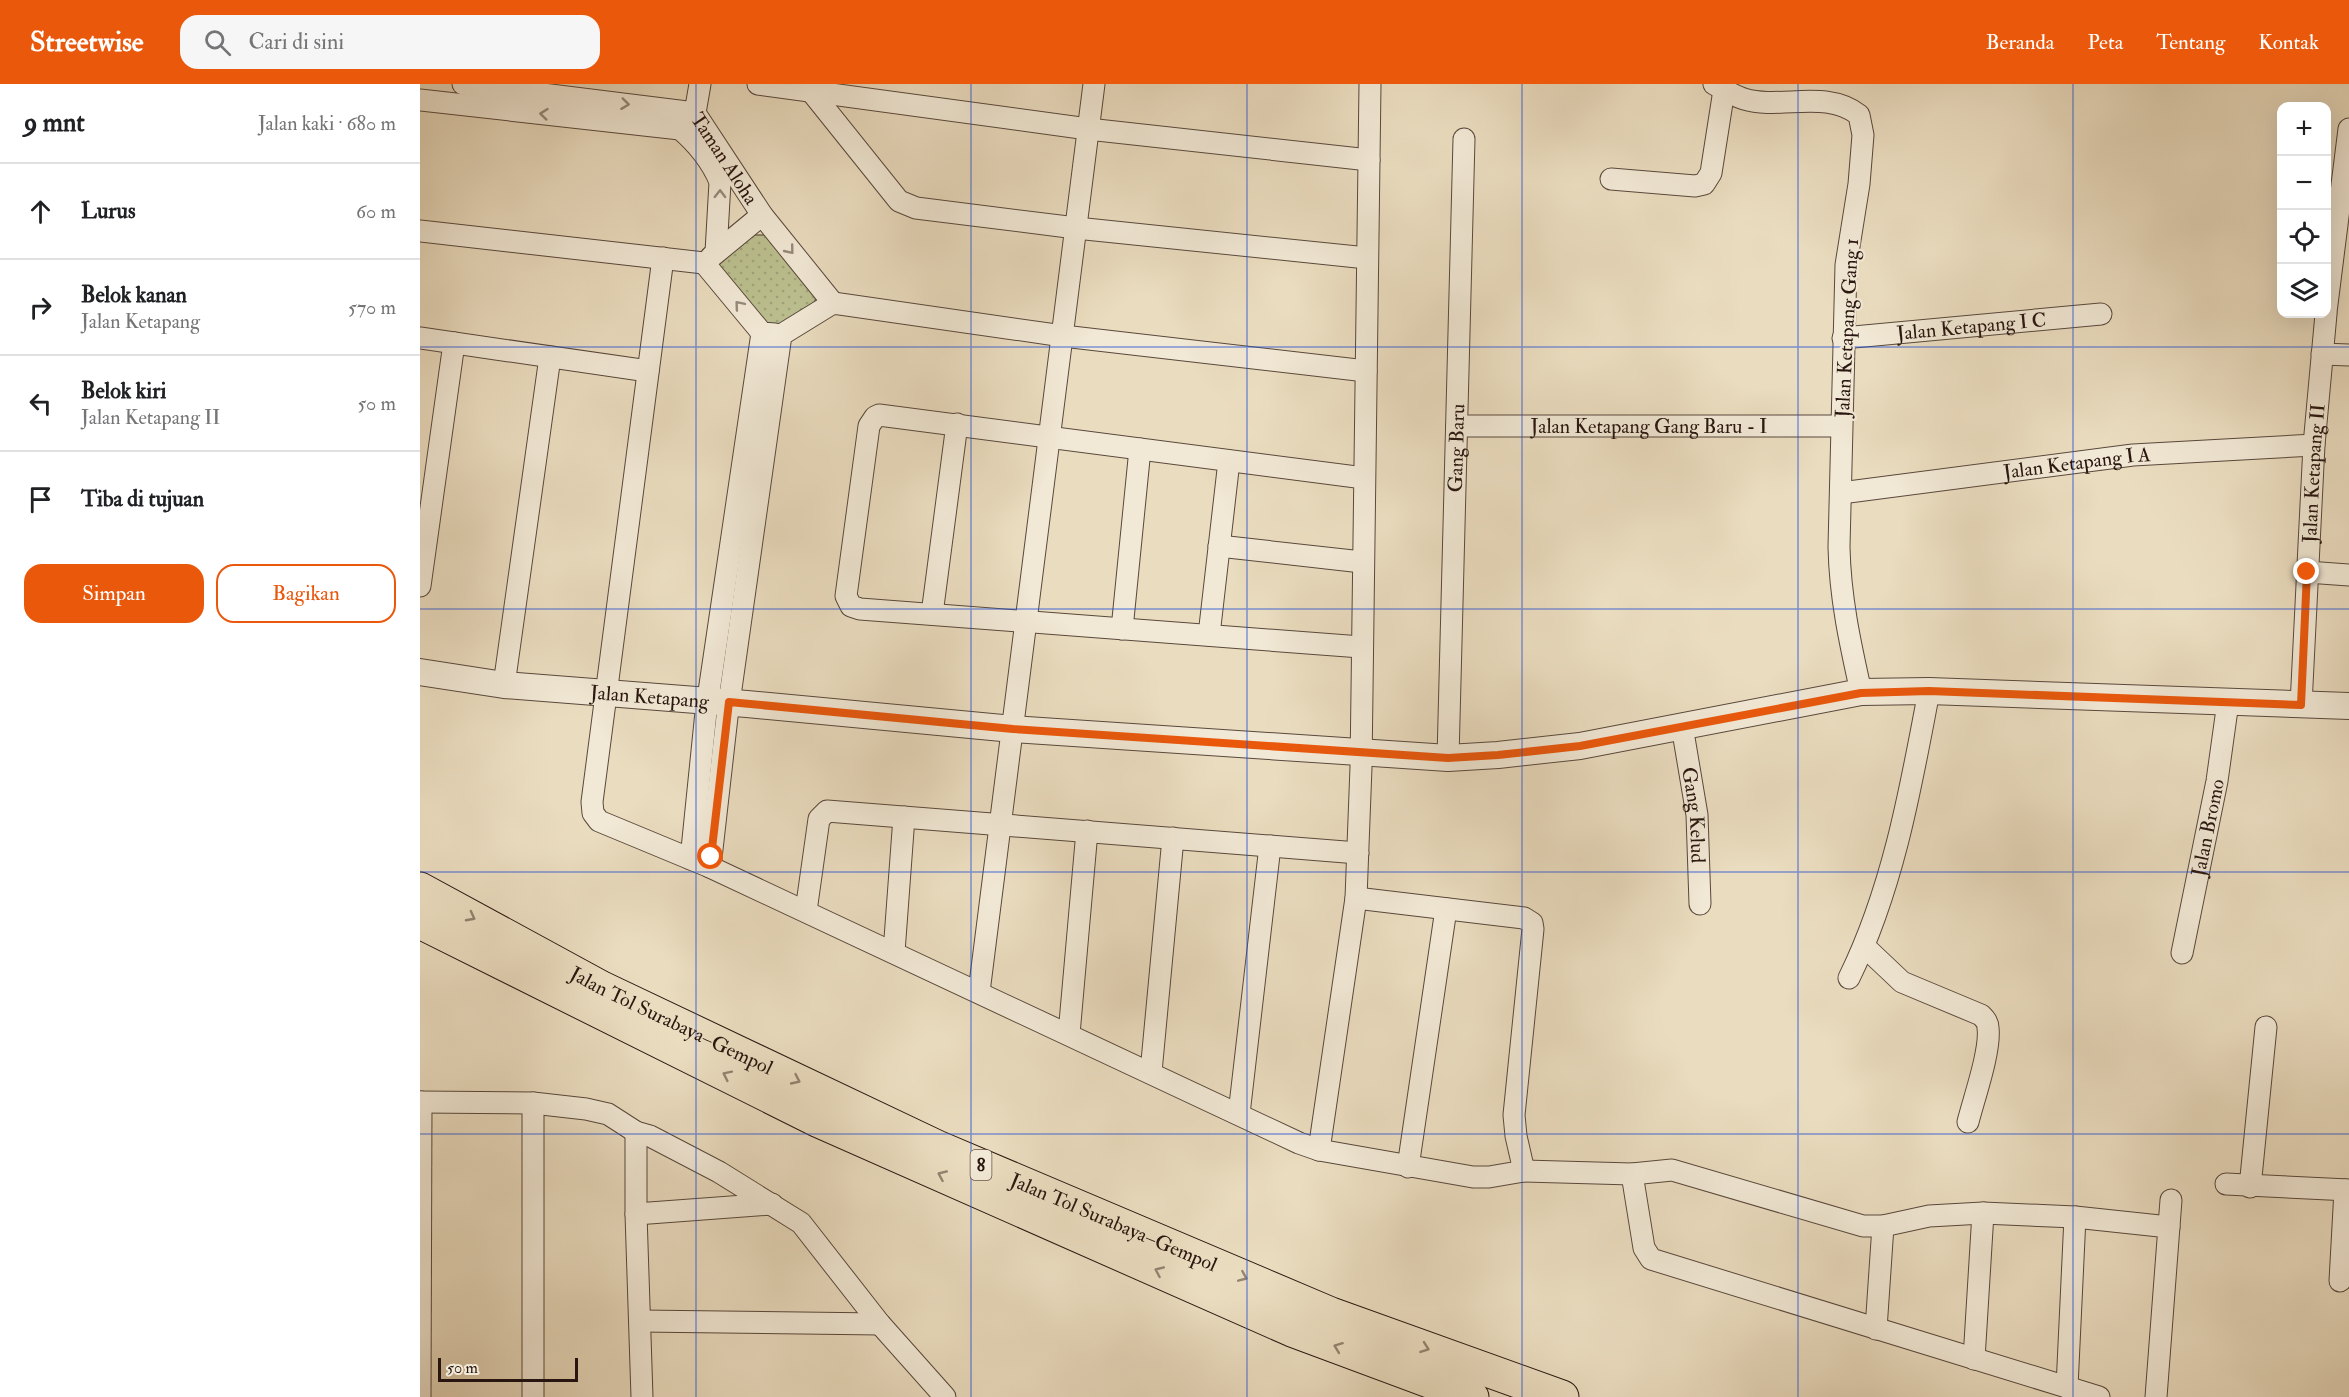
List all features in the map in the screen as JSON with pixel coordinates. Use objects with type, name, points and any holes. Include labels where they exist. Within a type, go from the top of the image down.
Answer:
[{"type":"highway","name":"Jalan Tol Surabaya–Gempol","points":[[420,889],[602,988],[937,1147],[1331,1314],[1562,1397]]},
{"type":"highway","name":"Jalan Tol Surabaya–Gempol","points":[[420,922],[819,1120],[1292,1330],[1472,1397]]},
{"type":"street","name":"Taman Aloha","points":[[463,84],[695,113],[762,215],[832,303]]},
{"type":"street","points":[[695,113],[700,84]]},
{"type":"street","points":[[759,84],[1088,129],[1369,160]]},
{"type":"street","points":[[979,992],[1094,84]]},
{"type":"street","points":[[1319,1150],[1356,898],[1370,84]]},
{"type":"street","points":[[1611,179],[1695,186],[1704,184],[1711,173],[1719,87]]},
{"type":"street","name":"Jalan Ketapang Gang 1","points":[[1719,87],[1744,99],[1781,103],[1803,92],[1849,107],[1859,115],[1863,135],[1859,184],[1846,265],[1843,338],[1840,586],[1846,627],[1861,693]]},
{"type":"street","points":[[810,90],[899,201],[916,208],[1076,228],[1367,258]]},
{"type":"street","name":"Taman Aloha","points":[[420,100],[680,129],[696,144],[717,173],[720,182],[710,258]]},
{"type":"street","name":"Jalan Ketapang II","points":[[2331,285],[2344,212],[2349,129]]},
{"type":"street","name":"Gang Baru","points":[[1448,758],[1464,139]]},
{"type":"street","points":[[420,231],[663,258],[710,258],[762,215]]},
{"type":"street","points":[[663,258],[592,802],[594,813],[599,821],[806,911],[1299,1143],[1319,1150],[1473,1177],[1490,1177],[1524,1171],[1632,1174],[1672,1170],[1863,1226],[1883,1226],[1929,1216],[1983,1213],[2075,1217],[2169,1227]]},
{"type":"street","points":[[700,863],[718,701],[772,334],[710,258]]},
{"type":"street","points":[[772,334],[832,303],[1063,336],[1366,371]]},
{"type":"street","name":"Jalan Ketapang I C","points":[[1843,338],[2101,314]]},
{"type":"street","name":"Jalan Ketapang II","points":[[2301,705],[2314,445],[2326,318]]},
{"type":"street","points":[[420,338],[648,371]]},
{"type":"street","points":[[420,586],[454,343]]},
{"type":"street","points":[[2322,354],[2349,354]]},
{"type":"street","points":[[504,685],[550,357]]},
{"type":"street","points":[[1361,647],[860,609],[851,606],[846,596],[869,426],[871,421],[879,415],[1364,478]]},
{"type":"street","points":[[932,615],[957,424]]},
{"type":"street","name":"Jalan Ketapang Gang Baru - I","points":[[1457,426],[1841,426]]},
{"type":"street","name":"Jalan Ketapang I A","points":[[1841,493],[2133,455],[2314,445]]},
{"type":"street","points":[[1122,629],[1140,449]]},
{"type":"street","points":[[1209,635],[1229,461]]},
{"type":"street","points":[[1219,546],[1362,562]]},
{"type":"street","points":[[2307,572],[2349,575]]},
{"type":"street","name":"Jalan Ketapang","points":[[420,672],[504,685],[718,701],[1013,729],[1448,758],[1580,746],[1861,693],[1929,691],[2349,706]]},
{"type":"street","points":[[1849,978],[1865,947],[1896,848],[1929,691]]},
{"type":"street","name":"Jalan Bromo","points":[[2182,953],[2217,782],[2228,702]]},
{"type":"street","name":"Gang Kelud","points":[[1682,726],[1696,815],[1700,904]]},
{"type":"street","points":[[806,911],[819,819],[823,813],[833,811],[1358,853]]},
{"type":"street","points":[[894,952],[904,817]]},
{"type":"street","points":[[1069,1034],[1087,831]]},
{"type":"street","points":[[1150,1072],[1173,838]]},
{"type":"street","points":[[1239,1114],[1270,846]]},
{"type":"street","points":[[1356,898],[1524,918],[1532,923],[1514,1115],[1524,1171]]},
{"type":"street","points":[[1408,1167],[1446,909]]},
{"type":"street","points":[[1865,947],[1902,982],[1981,1016],[1986,1021],[1989,1029],[1988,1044],[1968,1122]]},
{"type":"street","points":[[2250,1187],[2266,1027]]},
{"type":"street","points":[[420,1397],[420,1102],[532,1103],[561,1105],[608,1114],[636,1132],[651,1136],[719,1172],[801,1223],[880,1324],[945,1397]]},
{"type":"street","points":[[532,1103],[533,1397]]},
{"type":"street","points":[[636,1132],[636,1214],[642,1397]]},
{"type":"street","points":[[1632,1174],[1644,1248],[1651,1259],[2098,1397]]},
{"type":"street","points":[[2226,1184],[2250,1187],[2347,1190],[2340,1281]]},
{"type":"street","points":[[2156,1397],[2171,1200]]},
{"type":"street","points":[[636,1214],[772,1204]]},
{"type":"street","points":[[1974,1359],[1983,1213]]},
{"type":"street","points":[[2067,1388],[2075,1217]]},
{"type":"street","points":[[1876,1329],[1883,1226]]},
{"type":"street","points":[[640,1321],[880,1324]]},
{"type":"green space","points":[[750,235],[769,235],[818,292],[812,309],[781,330],[760,322],[714,261]]},
{"type":"route","points":[[711,857],[729,702],[1013,729],[1448,758],[1580,746],[1876,691],[2301,705],[2307,572]]}]
